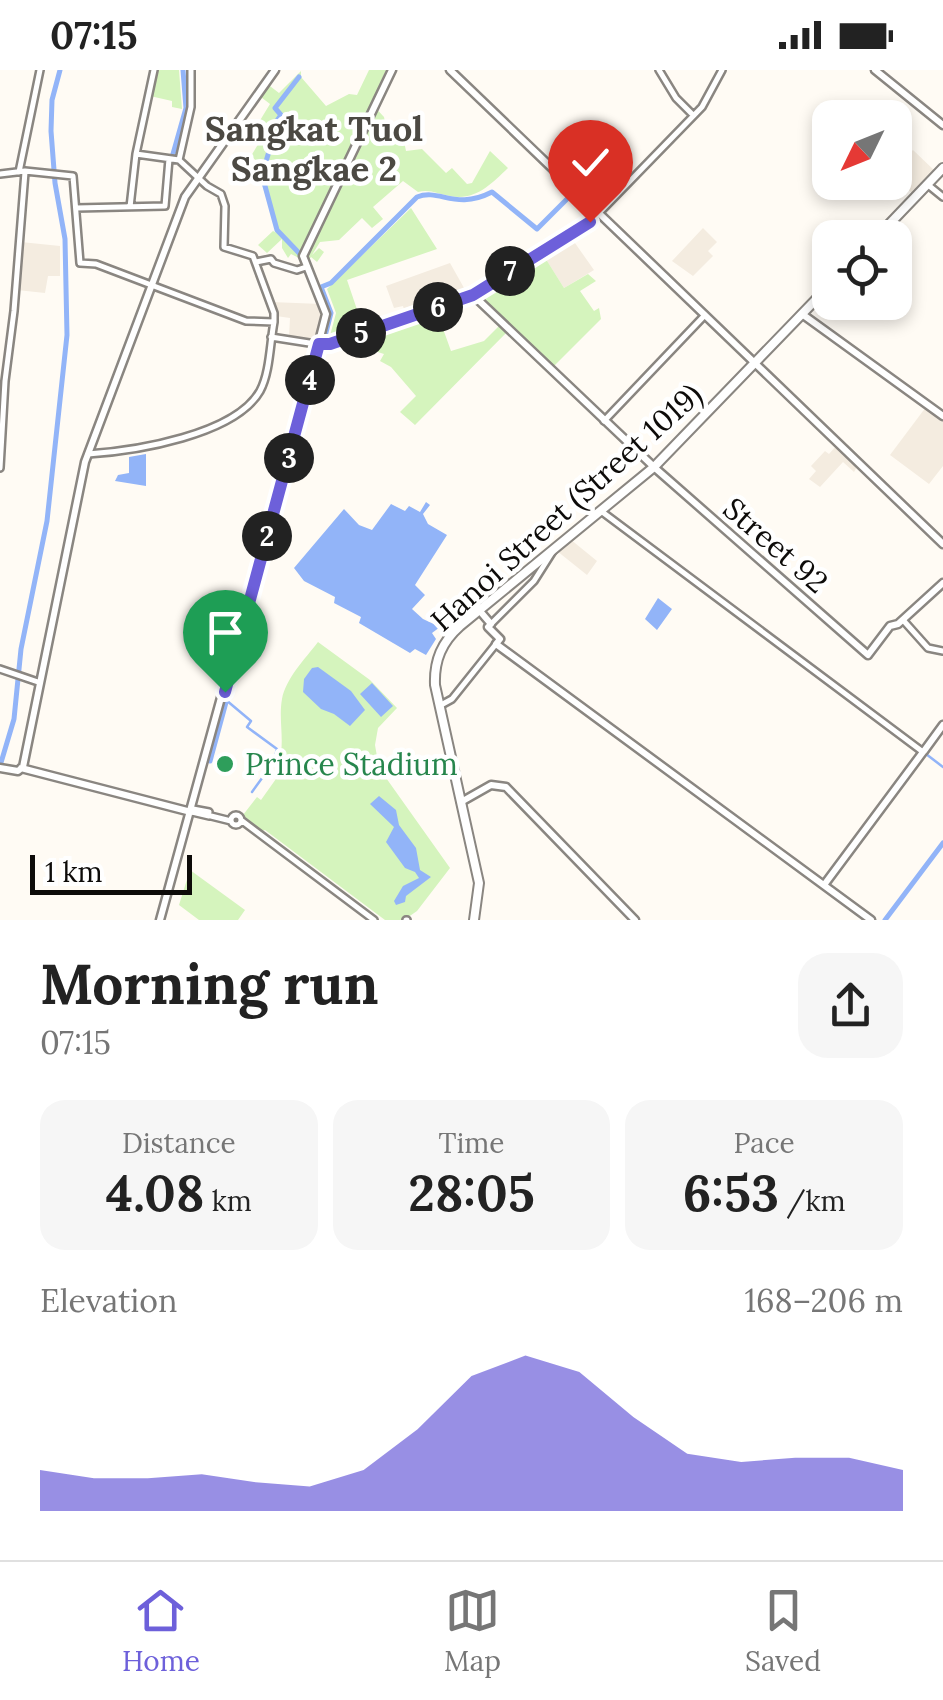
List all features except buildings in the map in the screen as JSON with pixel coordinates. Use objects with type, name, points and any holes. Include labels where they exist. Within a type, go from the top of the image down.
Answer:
[{"type":"main road","points":[[23,769],[37,681],[87,454],[181,202],[274,70]]},
{"type":"main road","points":[[162,920],[321,344],[324,312],[305,264],[390,70]]},
{"type":"main road","points":[[452,70],[943,544]]},
{"type":"main road","points":[[875,70],[943,125]]},
{"type":"main road","points":[[894,220],[943,169]]},
{"type":"main road","points":[[321,344],[473,295],[600,212]]},
{"type":"main road","name":"Street 92","points":[[473,295],[654,467],[868,655],[890,626],[904,620]]},
{"type":"main road","name":"Hanoi Street (Street 1019)","points":[[475,920],[479,884],[435,685],[436,664],[449,637],[654,467],[812,305]]},
{"type":"main road","points":[[802,315],[943,416]]},
{"type":"main road","points":[[904,620],[943,583]]},
{"type":"main road","points":[[480,611],[500,639],[496,644],[871,920]]},
{"type":"main road","name":"Hanoi Street (Street 1019)","points":[[448,740],[436,676],[440,655],[453,634],[480,611]]},
{"type":"main road","points":[[824,885],[943,725]]},
{"type":"main road","points":[[1,767],[60,774],[191,810]]},
{"type":"main road","points":[[462,802],[490,785],[506,787],[635,920]]},
{"type":"street","points":[[0,468],[22,171],[40,70]]},
{"type":"street","points":[[130,207],[136,154],[154,70]]},
{"type":"street","points":[[178,160],[191,108],[191,70]]},
{"type":"street","points":[[659,70],[676,98],[694,116]]},
{"type":"street","points":[[600,212],[702,107],[722,70]]},
{"type":"street","points":[[87,454],[190,436],[241,413],[262,386],[274,322],[256,262],[248,253],[224,247],[223,197],[178,160],[136,154]]},
{"type":"street","points":[[76,208],[166,205],[169,158]]},
{"type":"street","points":[[0,174],[22,171],[73,176],[80,263],[92,263],[246,320],[274,322]]},
{"type":"street","points":[[928,184],[943,197]]},
{"type":"street","points":[[256,262],[271,258],[274,263],[297,270],[305,264]]},
{"type":"street","points":[[604,421],[705,315]]},
{"type":"street","points":[[271,337],[321,344]]},
{"type":"street","points":[[602,511],[923,751]]},
{"type":"street","points":[[491,624],[534,580],[553,551]]},
{"type":"street","points":[[904,620],[925,646],[943,652]]},
{"type":"street","points":[[441,705],[452,699],[496,644]]},
{"type":"street","points":[[0,669],[37,681]]},
{"type":"street","points":[[191,810],[235,820],[373,920]]},
{"type":"shaded area","points":[[912,151],[936,172],[914,195],[912,193]]},
{"type":"shaded area","points":[[703,228],[717,242],[708,251],[713,256],[693,276],[672,261]]},
{"type":"shaded area","points":[[570,236],[594,270],[564,288],[542,253]]},
{"type":"shaded area","points":[[21,242],[60,246],[60,276],[48,276],[45,293],[17,290]]},
{"type":"shaded area","points":[[450,263],[468,295],[406,316],[403,306],[394,308],[386,286]]},
{"type":"shaded area","points":[[271,302],[321,304],[323,314],[317,341],[289,337],[290,318],[276,316]]},
{"type":"shaded area","points":[[926,407],[943,419],[943,466],[929,484],[890,455]]},
{"type":"shaded area","points":[[837,445],[858,465],[854,472],[843,462],[820,487],[809,479],[816,471],[811,466]]},
{"type":"shaded area","points":[[570,539],[597,561],[587,575],[557,551]]},
{"type":"green space","points":[[155,70],[179,70],[182,109],[172,107],[172,101],[150,96]]},
{"type":"green space","points":[[369,70],[386,70],[371,103],[384,117],[388,138],[403,136],[406,151],[422,149],[446,173],[452,168],[467,184],[472,183],[490,151],[508,168],[482,190],[468,196],[418,192],[403,181],[373,207],[383,219],[372,228],[362,218],[339,240],[320,242],[312,255],[319,248],[324,252],[317,262],[311,257],[307,262],[291,254],[288,258],[282,239],[267,253],[258,245],[273,231],[277,233],[259,163],[251,156],[268,128],[259,122],[270,104],[257,94],[266,83],[279,93],[301,71],[301,77],[326,106],[349,94],[357,95]]},
{"type":"green space","points":[[411,208],[437,249],[347,280],[366,336],[437,312],[451,351],[484,341],[504,321],[480,296],[544,256],[564,288],[588,274],[596,281],[580,291],[594,311],[599,308],[601,319],[552,368],[511,328],[415,425],[400,412],[416,396],[391,367],[380,361],[384,354],[346,342],[327,347],[336,313],[327,289]]},
{"type":"green space","points":[[318,642],[370,680],[397,708],[378,728],[375,745],[379,768],[450,868],[417,911],[404,920],[385,920],[265,830],[260,832],[245,821],[243,815],[257,797],[261,800],[283,769],[278,765],[284,691]]},
{"type":"green space","points":[[190,870],[245,910],[238,920],[199,920],[179,905]]},
{"type":"water","points":[[146,454],[146,486],[115,481],[118,475],[129,473],[129,457]]},
{"type":"water","points":[[426,502],[430,505],[423,514],[428,524],[447,535],[415,585],[425,595],[412,609],[440,627],[432,633],[436,639],[426,655],[415,649],[410,653],[359,623],[361,617],[334,603],[335,597],[304,581],[294,568],[344,509],[359,525],[372,530],[391,504],[405,511],[409,506],[420,512]]},
{"type":"water","points":[[658,598],[672,609],[657,630],[645,619]]},
{"type":"water","points":[[318,667],[351,691],[365,710],[350,726],[321,709],[303,692],[304,679],[312,668]]},
{"type":"water","points":[[372,683],[393,706],[381,717],[360,694]]},
{"type":"water","points":[[379,796],[396,810],[399,825],[416,848],[420,870],[431,877],[406,896],[405,902],[396,905],[394,901],[403,886],[419,878],[405,868],[386,842],[394,827],[370,804]]},
{"type":"waterway","points":[[0,766],[14,719],[21,649],[47,521],[67,335],[65,239],[51,131],[52,100],[60,70]]},
{"type":"waterway","points":[[173,154],[186,108],[183,70]]},
{"type":"waterway","points":[[299,77],[275,108],[281,115],[264,139],[270,148],[262,175],[277,230],[299,253]]},
{"type":"waterway","points":[[312,387],[331,313],[321,287],[331,283],[417,197],[468,200],[492,192],[537,229],[575,191]]},
{"type":"waterway","points":[[210,761],[293,456]]},
{"type":"waterway","points":[[226,700],[251,721],[247,727],[277,749],[273,763],[252,792]]},
{"type":"waterway","points":[[926,754],[943,767]]},
{"type":"waterway","points":[[885,920],[943,843]]},
{"type":"place","name":"Prince Stadium","points":[[225,764]]},
{"type":"district","name":"Sangkat Tuol Sangkae 2","points":[[314,148]]},
{"type":"route","points":[[225,692],[319,344],[330,344],[473,295],[590,222]]}]
